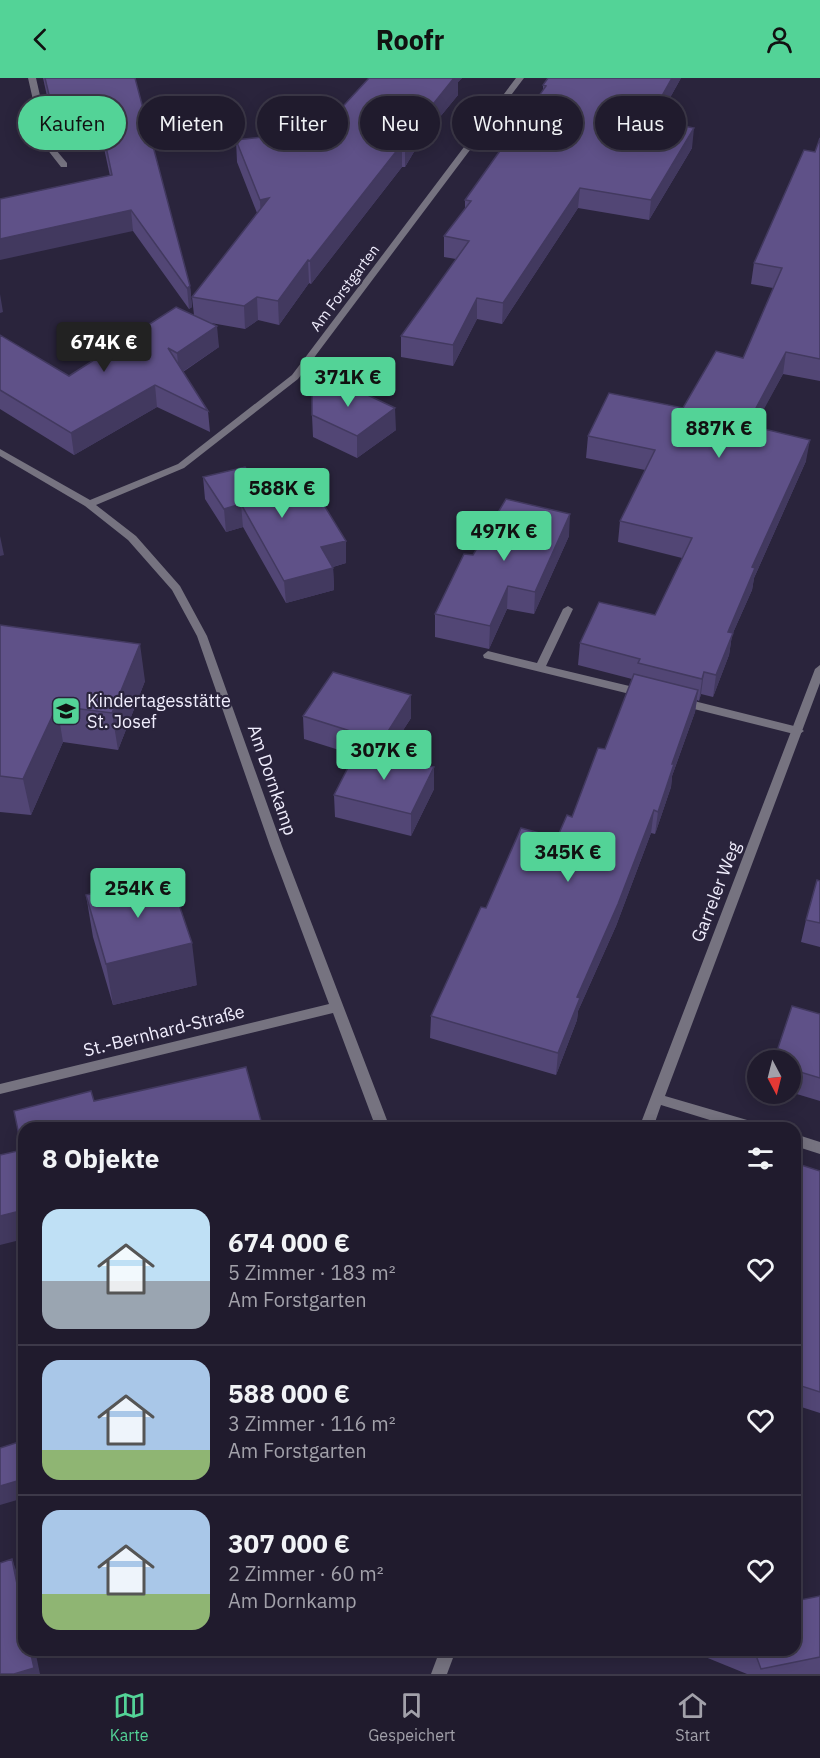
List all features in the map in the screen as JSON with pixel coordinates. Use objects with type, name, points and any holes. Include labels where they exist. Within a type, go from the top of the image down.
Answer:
[{"type":"street","points":[[32,78],[47,144],[64,165]]},
{"type":"street","name":"Am Forstgarten","points":[[89,504],[181,466],[295,377],[520,78]]},
{"type":"street","name":"Am Dornkamp","points":[[0,452],[89,504],[132,538],[176,588],[202,636],[336,1007],[381,1122]]},
{"type":"street","points":[[540,668],[568,609]]},
{"type":"street","points":[[488,655],[652,695]]},
{"type":"street","name":"Garreler Weg","points":[[648,1122],[820,669]]},
{"type":"street","points":[[674,700],[798,730]]},
{"type":"street","name":"St.-Bernhard-Straße","points":[[0,1089],[336,1007]]},
{"type":"street","points":[[658,1099],[734,1122]]},
{"type":"street","points":[[801,1142],[820,1148]]},
{"type":"street","points":[[439,1674],[446,1656]]},
{"type":"building","points":[[45,78],[135,78],[140,96],[138,150],[154,150],[190,286],[187,288],[131,210],[0,239],[0,199],[112,175],[107,150],[126,150],[126,96],[49,96]]},
{"type":"building","points":[[369,78],[454,78],[440,96],[360,96],[360,150],[397,150],[310,261],[308,260],[278,301],[257,297],[244,306],[192,297],[269,198],[260,200],[240,150],[245,150],[245,139],[257,138],[257,150],[348,150],[348,101]]},
{"type":"building","points":[[548,78],[672,78],[662,96],[595,96],[595,150],[681,150],[651,200],[580,188],[503,303],[477,298],[453,345],[401,336],[469,241],[444,236],[471,201],[465,200],[501,150],[583,150],[583,96],[539,96],[546,86],[543,85]]},
{"type":"building","points":[[686,126],[694,128],[686,141]]},
{"type":"building","points":[[820,138],[820,359],[786,352],[747,425],[810,440],[752,567],[755,568],[728,632],[733,633],[716,675],[704,672],[702,679],[638,663],[640,659],[580,643],[599,602],[655,615],[692,538],[620,521],[655,450],[588,436],[609,393],[683,408],[716,351],[743,358],[782,268],[754,263],[804,150],[815,152]]},
{"type":"building","points":[[176,307],[217,326],[177,353],[168,348],[208,411],[155,385],[71,433],[0,390],[0,335],[69,376]]},
{"type":"building","points":[[334,379],[395,408],[357,436],[312,415],[312,395]]},
{"type":"building","points":[[245,467],[257,485],[303,471],[346,541],[321,547],[333,568],[284,581],[241,504],[224,509],[203,477]]},
{"type":"building","points":[[506,499],[570,514],[535,592],[508,586],[490,626],[435,614],[464,554],[473,555]]},
{"type":"building","points":[[0,625],[140,644],[112,713],[57,706],[23,779],[0,776]]},
{"type":"building","points":[[333,672],[411,695],[382,741],[303,716]]},
{"type":"building","points":[[634,674],[698,690],[658,812],[654,810],[618,904],[577,997],[580,998],[558,1053],[431,1016],[481,907],[486,908],[521,828],[557,838],[567,815],[572,817],[598,748],[605,749]]},
{"type":"building","points":[[358,748],[434,767],[411,814],[334,795]]},
{"type":"building","points":[[169,875],[192,943],[106,964],[86,895]]},
{"type":"building","points":[[817,880],[820,881],[820,923],[806,920]]},
{"type":"building","points":[[792,1006],[820,1014],[820,1078],[801,1072],[801,1050],[777,1050]]},
{"type":"building","points":[[246,1067],[261,1122],[18,1122],[18,1130],[14,1111],[91,1091],[94,1101]]},
{"type":"building","points":[[18,1151],[18,1212],[0,1216],[0,1155]]},
{"type":"building","points":[[801,1165],[820,1171],[820,1392],[801,1386]]},
{"type":"building","points":[[18,1442],[18,1481],[0,1486],[0,1448]]},
{"type":"building","points":[[12,1559],[18,1589],[18,1656],[31,1656],[34,1668],[14,1674],[0,1674],[0,1563]]},
{"type":"building","points":[[820,1596],[820,1657],[761,1669],[756,1656],[801,1656],[801,1600]]},
{"type":"place","name":"Kindertagesstätte St. Josef","points":[[66,711]]}]
